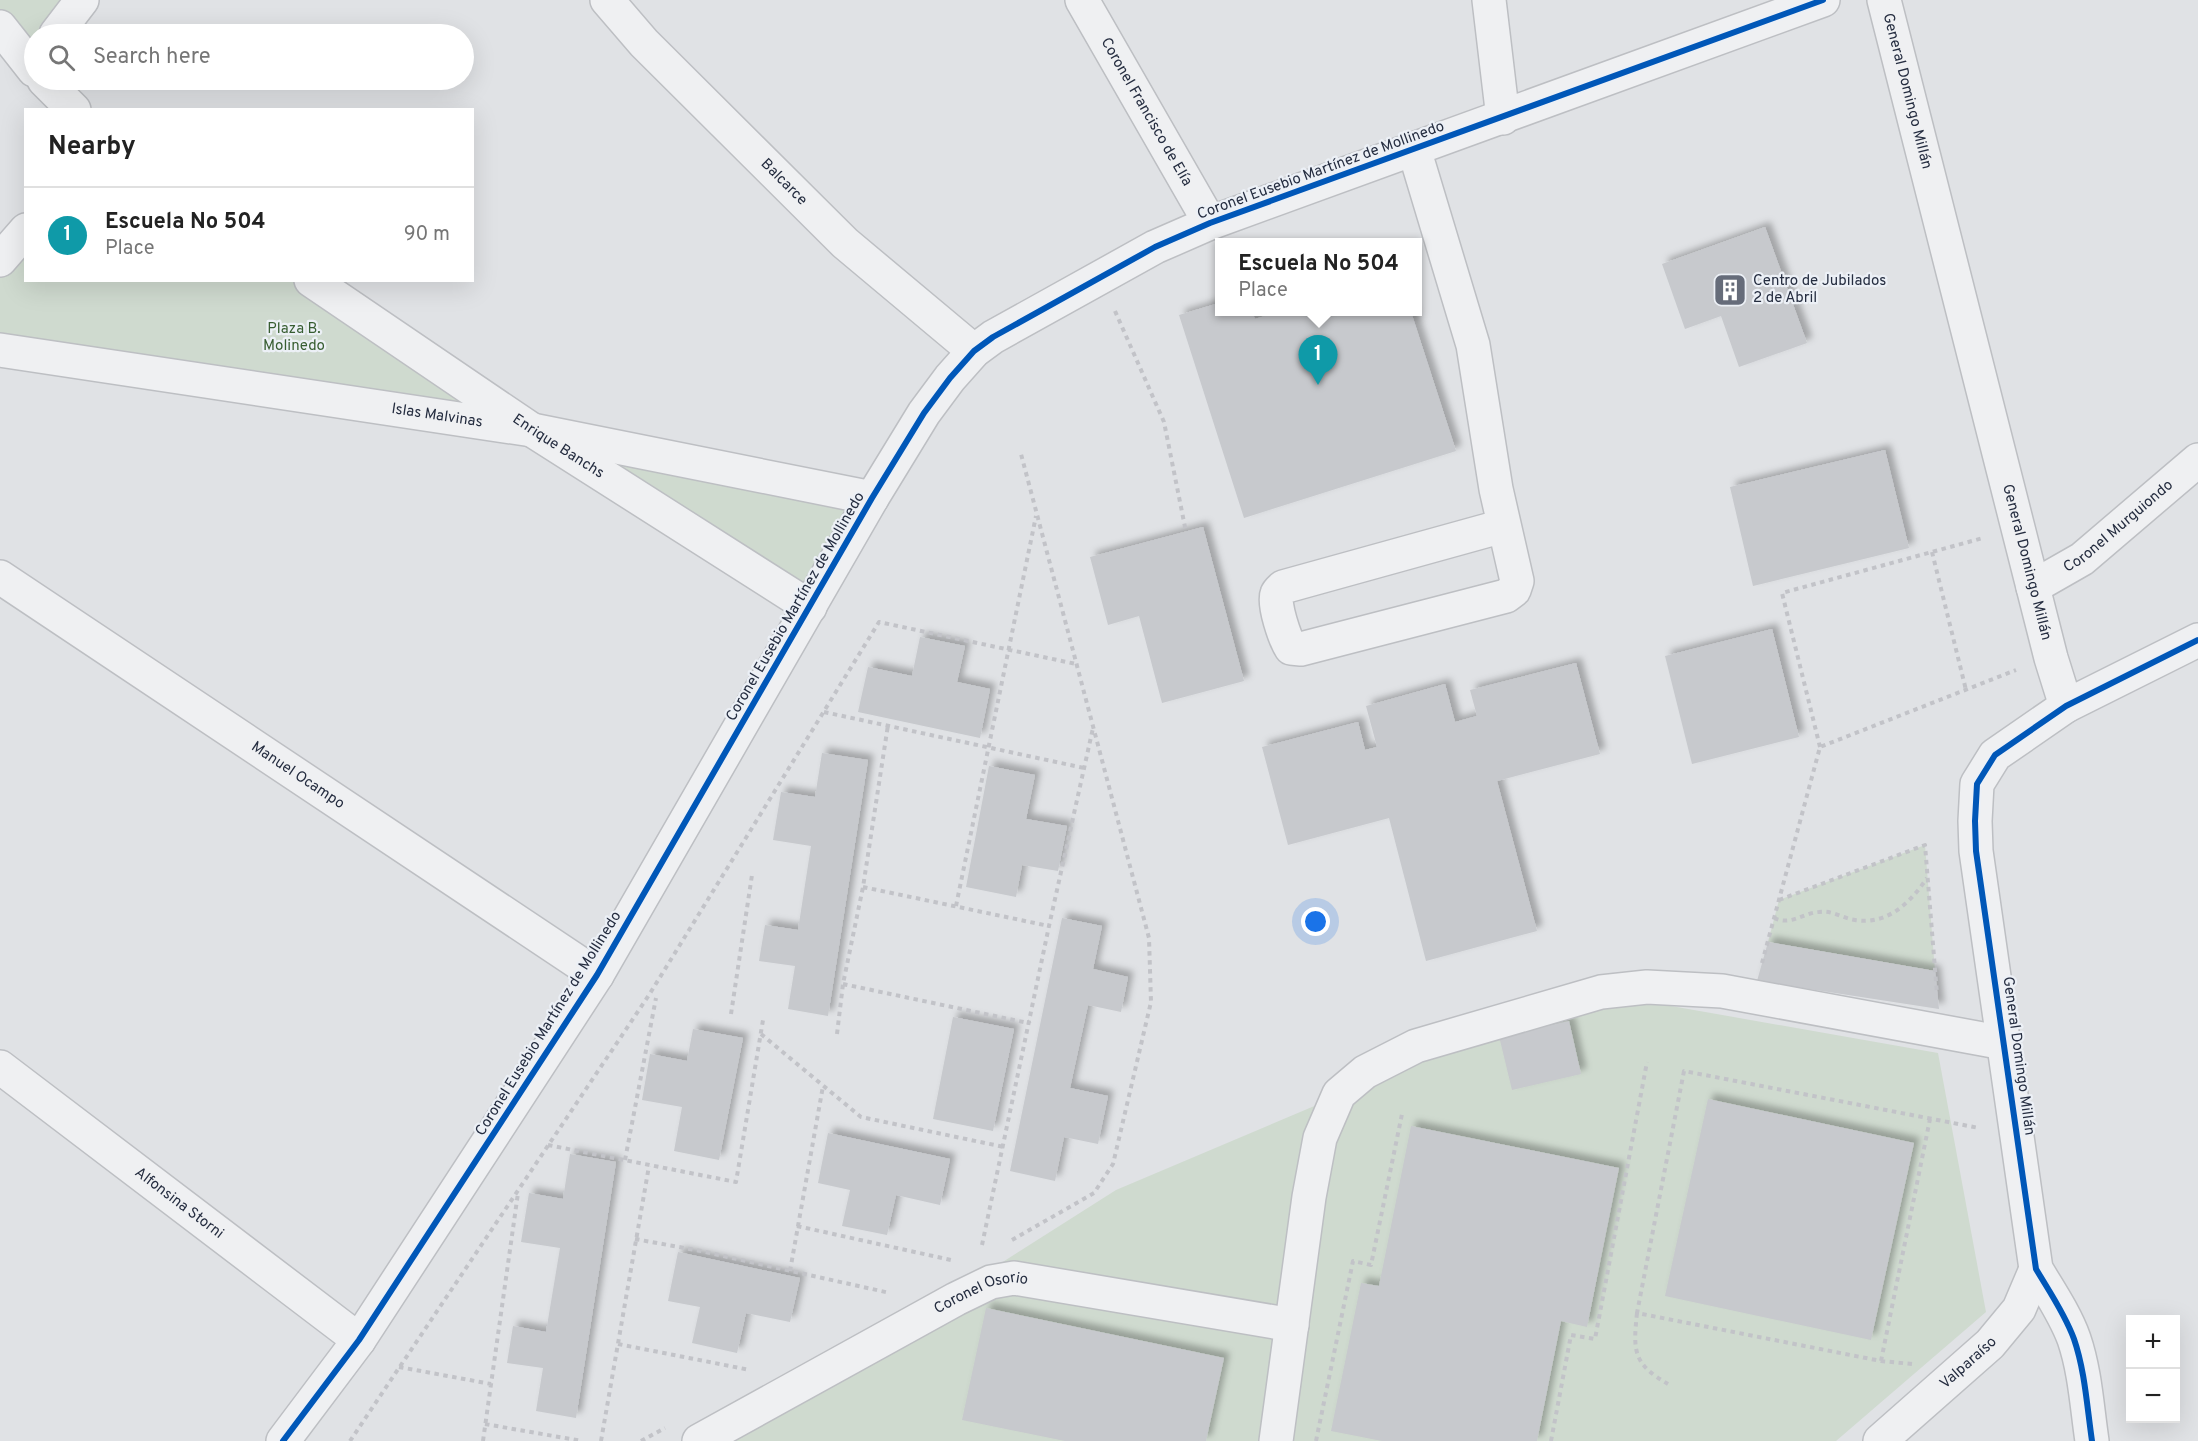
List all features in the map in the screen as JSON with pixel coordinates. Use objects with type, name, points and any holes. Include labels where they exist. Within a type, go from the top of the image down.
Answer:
[{"type":"street","points":[[64,24],[82,0]]},
{"type":"street","name":"Balcarce","points":[[607,0],[644,43],[845,243],[974,351]]},
{"type":"street","name":"Coronel Francisco de Elía","points":[[1082,0],[1210,223]]},
{"type":"street","points":[[1490,0],[1503,118]]},
{"type":"street","name":"Coronel Eusebio Martínez de Mollinedo","points":[[283,1441],[359,1340],[597,975],[872,498],[924,413],[974,351],[993,337],[1099,276],[1155,247],[1210,223],[1823,0]]},
{"type":"street","name":"General Domingo Millán","points":[[1884,0],[2051,658],[2066,706],[1995,755],[1977,784],[1976,851],[2036,1269],[2063,1314],[2074,1339],[2081,1364],[2092,1441]]},
{"type":"street","points":[[0,27],[24,56]]},
{"type":"street","points":[[55,90],[72,108]]},
{"type":"street","points":[[1414,149],[1473,345],[1503,526],[1517,581],[1514,590],[1506,596],[1301,649],[1291,648],[1286,640],[1275,601],[1277,593],[1283,587],[1503,526]]},
{"type":"street","points":[[0,260],[24,232]]},
{"type":"street","name":"Enrique Banchs","points":[[314,282],[532,430],[810,607]]},
{"type":"street","name":"Islas Malvinas","points":[[0,350],[532,430],[872,498]]},
{"type":"street","name":"Coronel Murguiondo","points":[[2033,587],[2082,559],[2198,460]]},
{"type":"street","name":"Manuel Ocampo","points":[[0,577],[597,975]]},
{"type":"street","points":[[2066,706],[2198,640]]},
{"type":"street","points":[[1276,1441],[1309,1197],[1320,1138],[1339,1094],[1365,1072],[1416,1046],[1601,992],[1647,987],[1722,991],[2004,1043]]},
{"type":"street","name":"Alfonsina Storni","points":[[0,1067],[359,1340]]},
{"type":"street","name":"Valparaíso","points":[[1880,1441],[1990,1344],[2019,1310],[2036,1269]]},
{"type":"street","name":"Coronel Osorio","points":[[699,1441],[956,1299],[991,1282],[1014,1278],[1292,1325]]},
{"type":"path","points":[[1099,276],[1164,422],[1186,532]]},
{"type":"path","points":[[1009,1241],[1094,1193],[1113,1164],[1151,1002],[1149,938],[1021,454]]},
{"type":"path","points":[[956,906],[1037,514]]},
{"type":"path","points":[[1753,997],[1820,747],[1782,593],[2019,528]]},
{"type":"path","points":[[1932,552],[1966,690]]},
{"type":"path","points":[[350,1441],[649,995],[879,622],[1076,664]]},
{"type":"path","points":[[1820,747],[2051,658]]},
{"type":"path","points":[[824,712],[1084,768]]},
{"type":"path","points":[[837,1034],[843,984],[864,887],[888,725]]},
{"type":"path","points":[[982,1246],[1093,727]]},
{"type":"path","points":[[1779,900],[1925,845],[1941,1031]]},
{"type":"path","points":[[731,1014],[752,875]]},
{"type":"path","points":[[1774,918],[1790,922],[1816,912],[1827,911],[1854,920],[1873,920],[1891,915],[1914,896],[1928,878]]},
{"type":"path","points":[[864,887],[1049,926]]},
{"type":"path","points":[[843,984],[1028,1023],[1030,1020]]},
{"type":"path","points":[[625,1160],[656,998]]},
{"type":"path","points":[[548,1145],[736,1182],[763,1020]]},
{"type":"path","points":[[761,1034],[861,1117],[1004,1147]]},
{"type":"path","points":[[1551,1441],[1571,1335],[1595,1339],[1647,1062]]},
{"type":"path","points":[[1668,1384],[1649,1373],[1639,1360],[1634,1340],[1637,1313],[1684,1071],[2016,1136]]},
{"type":"path","points":[[790,1271],[823,1086]]},
{"type":"path","points":[[1316,1441],[1353,1261],[1371,1265],[1402,1114]]},
{"type":"path","points":[[1881,1360],[1930,1119]]},
{"type":"path","points":[[601,1441],[649,1166]]},
{"type":"path","points":[[483,1441],[519,1189]]},
{"type":"path","points":[[797,1226],[956,1261]]},
{"type":"path","points":[[635,1239],[895,1294]]},
{"type":"path","points":[[1637,1313],[1881,1360],[1960,1371]]},
{"type":"path","points":[[618,1344],[754,1371]]},
{"type":"path","points":[[399,1367],[491,1384]]},
{"type":"path","points":[[485,1424],[582,1441]]},
{"type":"path","points":[[641,1441],[672,1424]]},
{"type":"green space","points":[[0,0],[82,0],[64,24],[24,24],[24,52],[0,27]]},
{"type":"green space","name":"Plaza B. Molinedo","points":[[24,231],[24,282],[312,282],[532,430],[0,350],[0,260]]},
{"type":"green space","points":[[532,430],[872,498],[810,607]]},
{"type":"green space","points":[[1925,845],[1935,971],[1768,942],[1779,900]]},
{"type":"green space","points":[[1586,991],[1938,1053],[1986,1312],[1836,1441],[721,1441],[1116,1190]]},
{"type":"building","name":"Centro de Jubilados 2 de Abril","points":[[1765,227],[1807,343],[1739,367],[1721,316],[1685,329],[1662,264]]},
{"type":"building","points":[[1215,304],[1215,316],[1254,316],[1255,319],[1265,316],[1412,316],[1456,451],[1244,518],[1179,315]]},
{"type":"building","points":[[1885,450],[1909,548],[1753,586],[1730,487]]},
{"type":"building","points":[[1203,527],[1244,681],[1162,703],[1139,616],[1108,625],[1090,557]]},
{"type":"building","points":[[1772,629],[1799,737],[1692,764],[1665,656]]},
{"type":"building","points":[[920,637],[965,646],[957,682],[990,689],[980,738],[858,712],[868,667],[912,676]]},
{"type":"building","points":[[1576,663],[1600,754],[1497,781],[1537,931],[1426,961],[1389,818],[1288,845],[1262,747],[1358,722],[1365,750],[1377,747],[1366,706],[1445,684],[1455,722],[1477,716],[1470,690]]},
{"type":"building","points":[[822,753],[868,760],[828,1016],[788,1009],[795,966],[759,961],[765,925],[798,930],[811,846],[773,840],[781,792],[815,797]]},
{"type":"building","points":[[989,766],[1035,775],[1026,819],[1067,826],[1058,871],[1022,865],[1016,897],[966,887]]},
{"type":"building","points":[[1062,918],[1102,926],[1093,969],[1128,977],[1121,1012],[1088,1005],[1070,1088],[1108,1096],[1098,1144],[1064,1137],[1055,1181],[1010,1171]]},
{"type":"building","points":[[1768,942],[1935,971],[1939,1009],[1757,981]]},
{"type":"building","points":[[953,1017],[1014,1029],[993,1131],[933,1119]]},
{"type":"building","points":[[1569,1021],[1581,1074],[1512,1090],[1499,1036]]},
{"type":"building","points":[[693,1029],[743,1038],[719,1160],[674,1151],[682,1107],[642,1100],[650,1054],[687,1061]]},
{"type":"building","points":[[1708,1099],[1914,1143],[1871,1340],[1665,1296]]},
{"type":"building","points":[[1411,1126],[1619,1168],[1587,1327],[1561,1321],[1537,1441],[1382,1441],[1331,1431],[1361,1283],[1379,1286]]},
{"type":"building","points":[[828,1133],[950,1159],[940,1205],[896,1195],[887,1235],[842,1226],[850,1190],[818,1183]]},
{"type":"building","points":[[570,1154],[616,1162],[576,1418],[536,1411],[543,1368],[507,1363],[513,1326],[546,1332],[560,1248],[521,1242],[529,1193],[563,1199]]},
{"type":"building","points":[[678,1252],[800,1278],[790,1322],[746,1313],[737,1353],[692,1343],[700,1307],[668,1301]]},
{"type":"building","points":[[986,1308],[1224,1358],[1206,1441],[1065,1441],[962,1420]]},
{"type":"cycle path","points":[[283,1441],[359,1340],[597,975],[872,498],[924,413],[974,351],[993,337],[1155,247],[1210,223],[1823,0]]},
{"type":"cycle path","points":[[2092,1441],[2078,1351],[2061,1312],[2036,1269],[1976,851],[1977,784],[1995,755],[2066,706],[2198,640]]},
{"type":"place","name":"Centro de Jubilados 2 de Abril","points":[[1730,290]]},
{"type":"place","name":"Escuela No 504","points":[[1318,385]]}]
